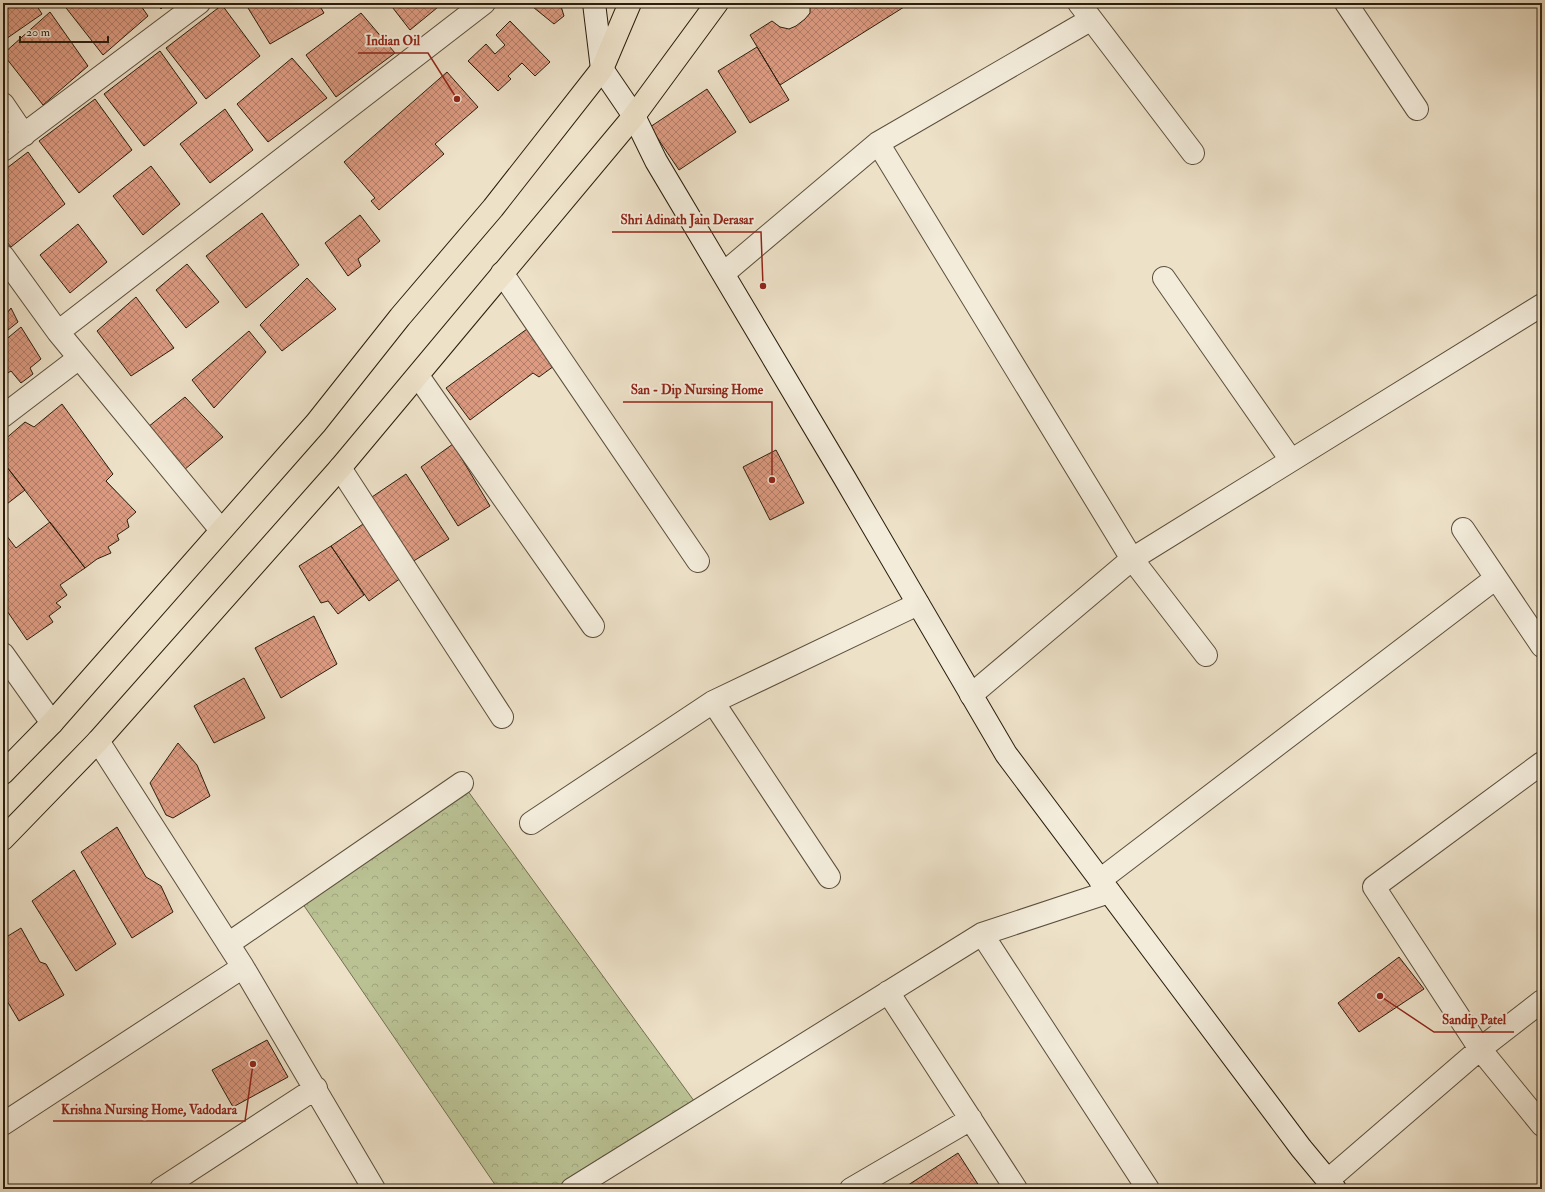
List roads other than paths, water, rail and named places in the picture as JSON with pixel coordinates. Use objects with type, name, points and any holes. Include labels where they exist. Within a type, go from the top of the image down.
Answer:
[{"type":"highway","points":[[3,773],[52,722],[316,423],[400,317],[492,208],[602,69],[630,3]]},
{"type":"highway","points":[[3,839],[98,741],[340,468],[634,116],[717,3]]},
{"type":"street","points":[[3,150],[199,3]]},
{"type":"street","points":[[58,332],[484,3]]},
{"type":"street","points":[[594,3],[602,69],[634,116],[656,161],[724,272],[1006,754],[1301,1148],[1331,1185],[1480,1049],[1542,1001]]},
{"type":"street","points":[[1346,3],[1416,109]]},
{"type":"street","points":[[724,272],[878,143],[1084,11],[1194,153]]},
{"type":"street","points":[[3,104],[24,135]]},
{"type":"street","points":[[878,143],[1132,559],[1206,655]]},
{"type":"street","points":[[3,256],[58,332],[222,530]]},
{"type":"street","points":[[502,273],[698,561]]},
{"type":"street","points":[[1164,278],[1291,460]]},
{"type":"street","points":[[971,695],[1132,559],[1542,305]]},
{"type":"street","points":[[3,416],[79,358]]},
{"type":"street","points":[[418,376],[593,626]]},
{"type":"street","points":[[340,468],[502,717]]},
{"type":"street","points":[[1463,529],[1542,646]]},
{"type":"street","points":[[572,1189],[982,934],[1104,886],[1496,578]]},
{"type":"street","points":[[531,823],[713,702],[918,604]]},
{"type":"street","points":[[3,654],[52,722]]},
{"type":"street","points":[[713,702],[829,877]]},
{"type":"street","points":[[98,741],[243,968],[316,1088],[374,1189]]},
{"type":"street","points":[[1542,762],[1374,887],[1480,1049],[1542,1125]]},
{"type":"street","points":[[228,944],[462,783]]},
{"type":"street","points":[[982,934],[1148,1189]]},
{"type":"street","points":[[3,1124],[243,968]]},
{"type":"street","points":[[888,992],[1016,1189]]},
{"type":"street","points":[[161,1189],[316,1088]]},
{"type":"street","points":[[856,1188],[971,1119]]},
{"type":"place","name":"Indian Oil","points":[[457,99]]},
{"type":"place","name":"Shri Adinath Jain Derasar","points":[[763,286]]},
{"type":"place","name":"San - Dip Nursing Home","points":[[772,480]]},
{"type":"place","name":"Sandip Patel","points":[[1380,996]]},
{"type":"place","name":"Krishna Nursing Home, Vadodara","points":[[253,1064]]}]
